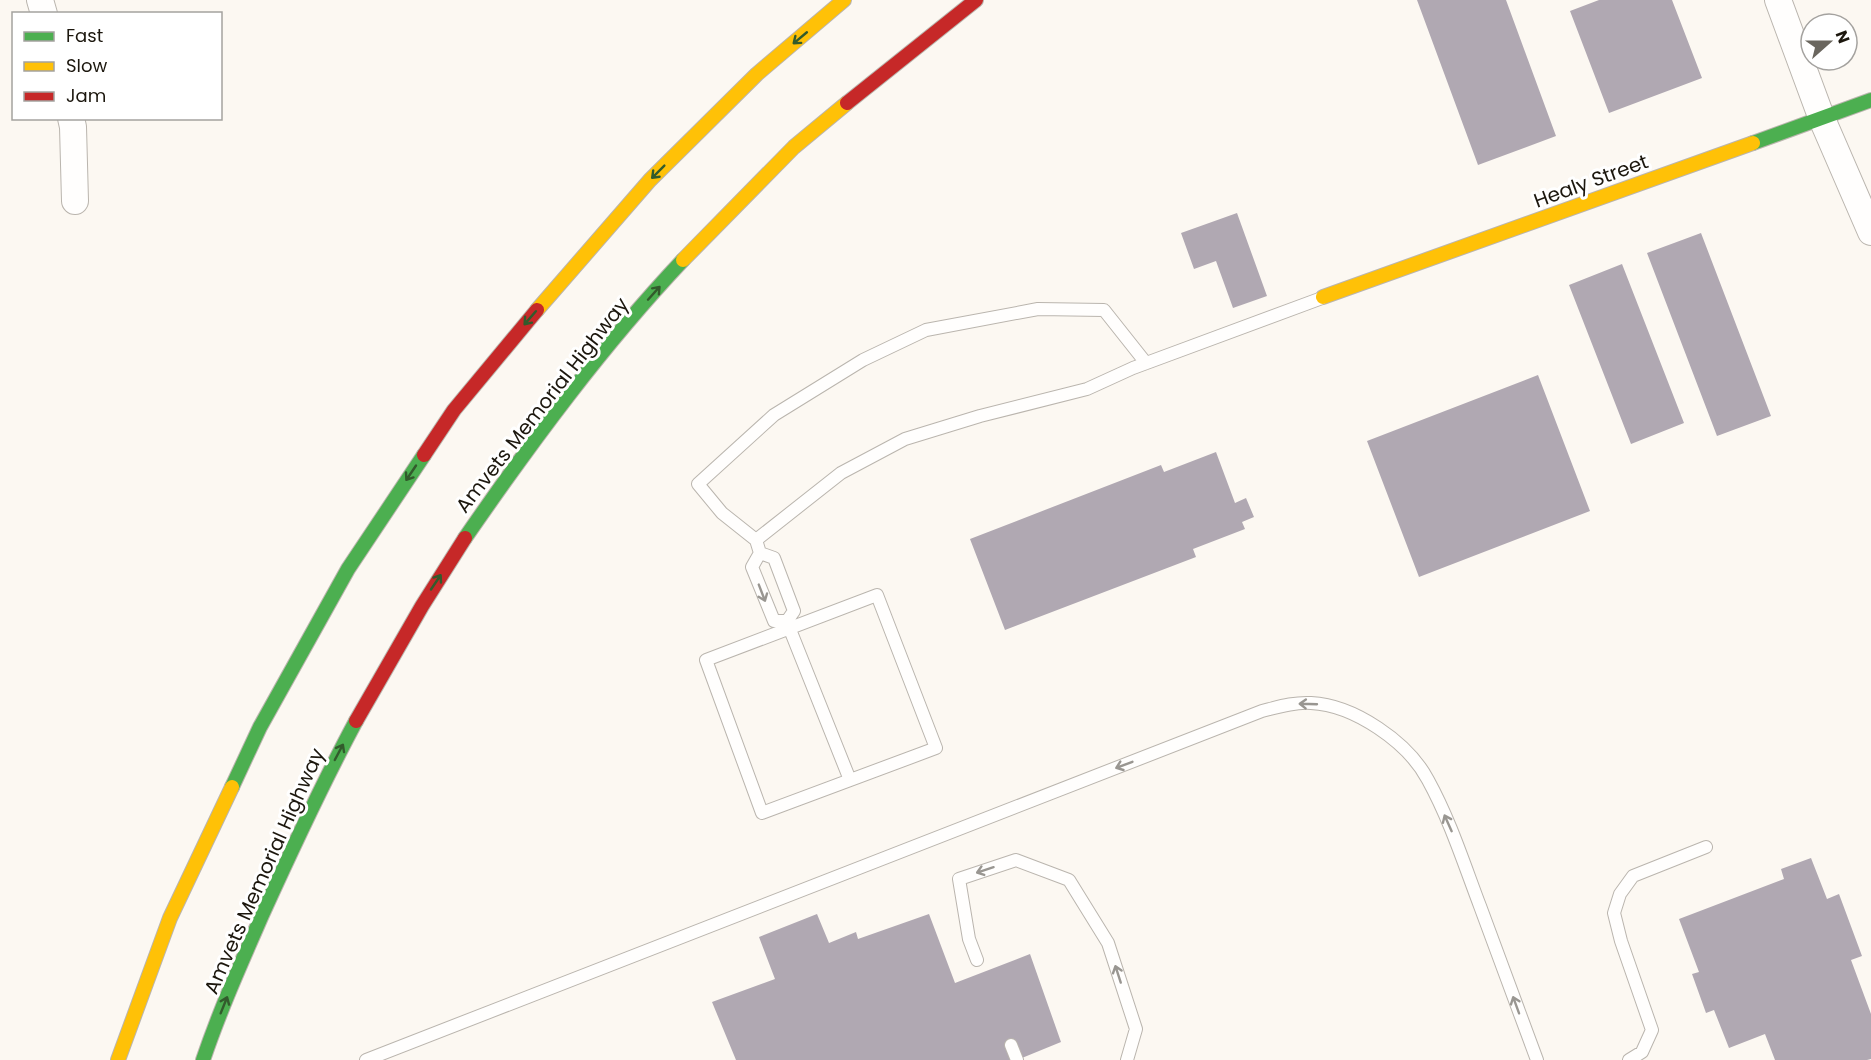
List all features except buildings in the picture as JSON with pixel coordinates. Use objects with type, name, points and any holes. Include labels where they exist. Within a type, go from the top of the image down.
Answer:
[{"type":"main road","points":[[118,1060],[170,918],[260,727],[348,569],[454,410],[495,359],[650,180],[757,74],[844,0]]},
{"type":"main road","name":"Amvets Memorial Highway","points":[[203,1060],[257,926],[317,794],[372,689],[430,591],[509,473],[610,342],[684,260],[797,145],[894,64],[976,0]]},
{"type":"main road","name":"Healy Street","points":[[1323,297],[1871,100]]},
{"type":"street","points":[[1778,0],[1822,119],[1871,232]]},
{"type":"street","points":[[71,120],[75,201]]},
{"type":"lane","points":[[756,540],[841,473],[905,439],[980,416],[1087,389],[1146,363],[1323,297]]},
{"type":"lane","points":[[788,625],[774,621],[752,567],[760,553],[756,540],[722,513],[698,484],[774,415],[863,360],[926,330],[1038,309],[1104,310],[1146,363]]},
{"type":"lane","points":[[760,553],[774,558],[794,611],[788,625],[850,780]]},
{"type":"lane","points":[[877,595],[936,748],[762,813],[706,660],[788,625],[877,595]]},
{"type":"lane","points":[[366,1060],[1262,711],[1285,704],[1312,703],[1360,717],[1381,730],[1399,745],[1428,779],[1450,828],[1537,1060]]},
{"type":"lane","points":[[1629,1060],[1642,1052],[1653,1030],[1621,941],[1614,913],[1620,894],[1633,876],[1706,846]]},
{"type":"lane","points":[[977,960],[969,939],[959,879],[1016,860],[1069,880],[1108,943],[1136,1029],[1127,1060]]},
{"type":"lane","points":[[1011,1045],[1017,1060]]},
{"type":"traffic: fast","points":[[1753,143],[1871,100]]},
{"type":"traffic: fast","points":[[465,538],[596,360],[683,260]]},
{"type":"traffic: fast","points":[[232,787],[260,727],[348,569],[424,455]]},
{"type":"traffic: fast","points":[[203,1060],[262,915],[319,793],[356,721]]},
{"type":"traffic: slow","points":[[537,310],[650,180],[757,74],[844,0]]},
{"type":"traffic: slow","points":[[683,260],[794,147],[847,103]]},
{"type":"traffic: slow","points":[[1323,297],[1753,143]]},
{"type":"traffic: slow","points":[[118,1060],[170,918],[232,787]]},
{"type":"traffic: jam","points":[[847,103],[976,0]]},
{"type":"traffic: jam","points":[[424,455],[454,410],[537,310]]},
{"type":"traffic: jam","points":[[356,721],[422,606],[465,538]]}]
